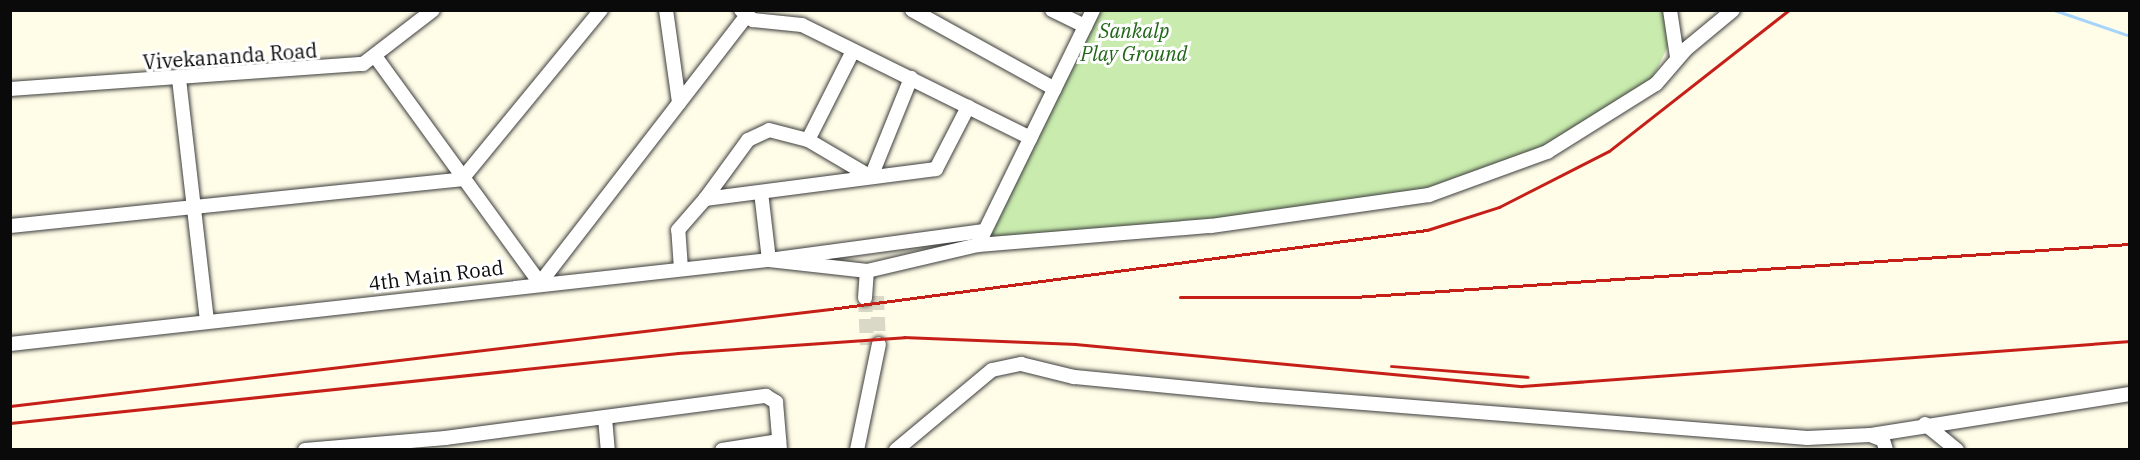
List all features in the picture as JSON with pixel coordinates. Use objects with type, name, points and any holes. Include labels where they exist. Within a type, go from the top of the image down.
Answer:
[{"type":"street","name":"Vivekananda Road","points":[[10,90],[363,64],[433,10]]},
{"type":"street","points":[[10,226],[462,179],[601,10]]},
{"type":"street","points":[[666,10],[679,103]]},
{"type":"street","points":[[912,10],[1055,88]]},
{"type":"street","points":[[1052,10],[1085,26]]},
{"type":"street","points":[[978,245],[1093,10]]},
{"type":"street","points":[[1670,10],[1677,57]]},
{"type":"street","name":"4th Main Road","points":[[10,344],[540,283],[769,260],[867,271],[978,245],[1211,226],[1429,195],[1546,152],[1656,84],[1677,57],[1733,10]]},
{"type":"street","points":[[375,56],[462,179],[540,283],[679,103],[744,13],[802,25],[1031,138]]},
{"type":"street","points":[[808,140],[853,51]]},
{"type":"street","points":[[871,177],[911,78]]},
{"type":"street","points":[[179,79],[191,206],[207,321]]},
{"type":"street","points":[[705,199],[936,170],[968,107]]},
{"type":"street","points":[[681,269],[678,230],[758,132],[784,132],[808,140],[871,177]]},
{"type":"street","points":[[761,192],[769,260],[984,231]]},
{"type":"street","points":[[867,271],[870,295]]},
{"type":"street","points":[[857,450],[874,348]]},
{"type":"street","points":[[896,450],[992,370],[1021,364],[1074,378],[1807,438],[1870,435],[1925,424],[2130,393]]},
{"type":"street","points":[[305,450],[446,444],[605,418],[766,396],[776,402],[779,445],[722,450]]},
{"type":"street","points":[[605,418],[608,450]]},
{"type":"street","points":[[1925,424],[1958,450]]},
{"type":"street","points":[[1870,435],[1883,440],[1886,450]]},
{"type":"green space","name":"Sankalp Play Ground","points":[[1098,11],[1664,11],[1668,46],[1653,77],[1549,145],[1428,189],[1210,222],[984,240]]},
{"type":"waterway","points":[[2054,10],[2130,36]]},
{"type":"tunnel","points":[[877,296],[879,344]]},
{"type":"tunnel","points":[[865,298],[867,345]]},
{"type":"railway","points":[[10,406],[830,309],[1427,230],[1499,207],[1609,151],[1789,10]]},
{"type":"railway","points":[[1180,297],[1354,297],[2130,244]]},
{"type":"railway","points":[[10,423],[678,353],[904,337],[1075,344],[1522,386],[2130,341]]},
{"type":"railway","points":[[1391,366],[1528,377]]}]
